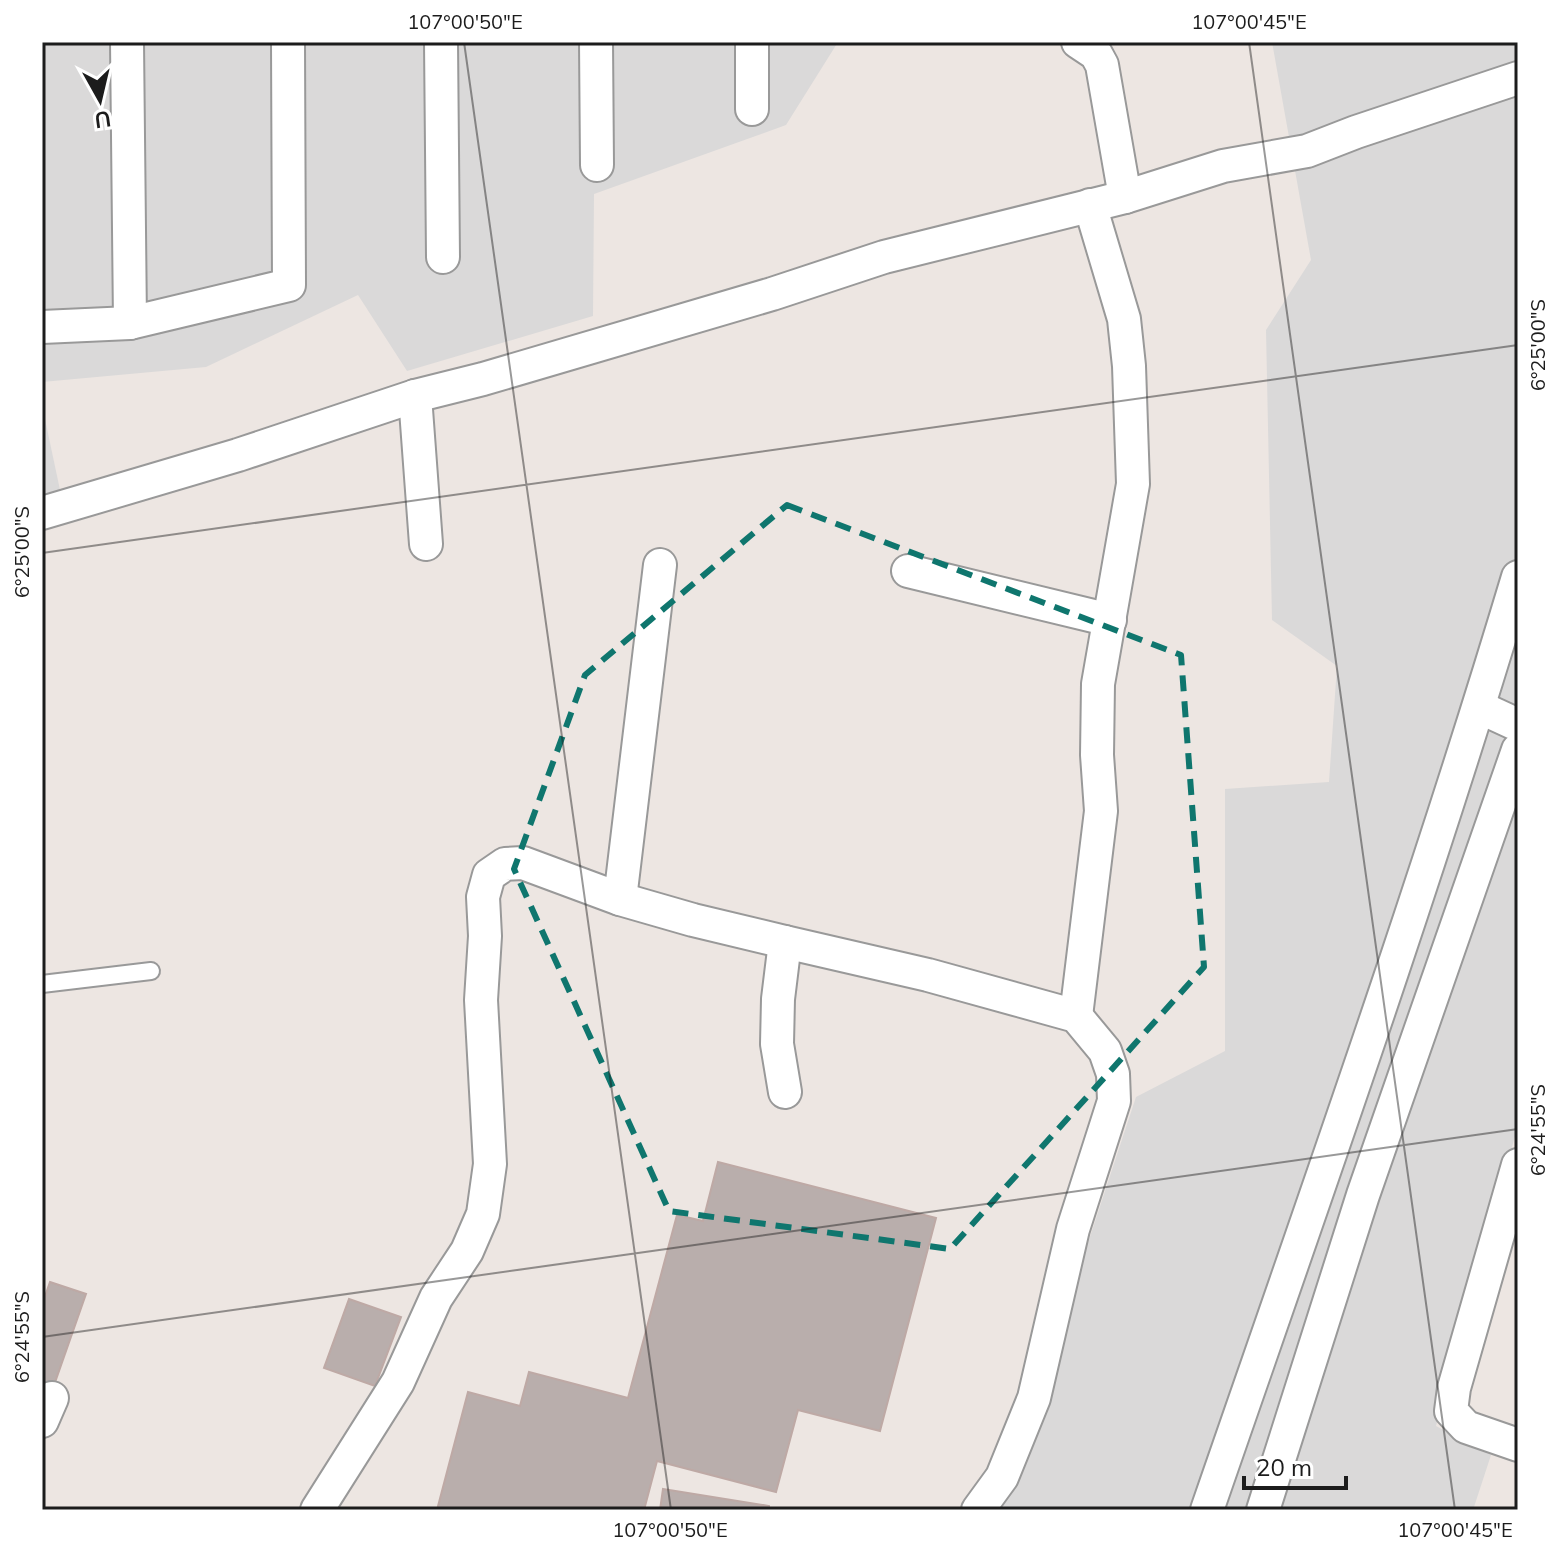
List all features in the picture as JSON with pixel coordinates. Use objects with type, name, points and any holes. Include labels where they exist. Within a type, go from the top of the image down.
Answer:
[{"type":"street","points":[[127,42],[130,323]]},
{"type":"street","points":[[42,327],[130,323],[289,285],[288,42]]},
{"type":"street","points":[[441,42],[443,257]]},
{"type":"street","points":[[596,42],[597,165]]},
{"type":"street","points":[[752,42],[752,109]]},
{"type":"street","points":[[1078,42],[1096,54],[1102,65],[1125,197]]},
{"type":"street","points":[[42,513],[238,455],[415,396],[641,334],[884,257],[1125,197],[1223,166],[1307,151],[1518,78]]},
{"type":"street","points":[[1076,1016],[1101,811],[1097,755],[1098,684],[1133,484],[1129,366],[1124,319],[1090,205]]},
{"type":"street","points":[[415,396],[426,544]]},
{"type":"street","points":[[620,899],[660,565]]},
{"type":"street","points":[[908,571],[1110,620]]},
{"type":"street","points":[[1207,1510],[1479,707],[1518,577]]},
{"type":"street","points":[[1479,707],[1518,725]]},
{"type":"street","points":[[1263,1510],[1363,1195],[1518,750]]},
{"type":"street","points":[[317,1510],[398,1382],[436,1298],[467,1251],[483,1214],[490,1164],[481,1000],[485,936],[483,897],[489,875],[505,864],[523,863],[620,899],[693,920],[928,975],[1076,1016],[1105,1051],[1113,1074],[1114,1101],[1073,1229],[1034,1398],[1002,1477],[978,1510]]},
{"type":"street","points":[[785,942],[778,999],[777,1044],[785,1092]]},
{"type":"street","points":[[1518,1165],[1454,1388],[1451,1411],[1466,1427],[1518,1445]]},
{"type":"street","points":[[1321,1180],[1363,1195]]},
{"type":"lane","points":[[42,984],[151,971]]},
{"type":"highlighted area","points":[[787,505],[1181,655],[1204,967],[950,1249],[669,1211],[514,869],[585,675]]},
{"type":"shaded area","points":[[42,42],[838,42],[786,125],[594,194],[593,316],[407,371],[358,295],[206,367],[42,382]]},
{"type":"shaded area","points":[[1272,42],[1518,42],[1518,1125],[1436,1426],[1491,1455],[1474,1507],[1485,1510],[1000,1510],[1136,1097],[1225,1051],[1225,789],[1329,782],[1337,666],[1272,620],[1266,330],[1311,260]]},
{"type":"shaded area","points":[[42,405],[60,490],[42,494]]},
{"type":"building","points":[[718,1162],[936,1218],[880,1431],[798,1410],[776,1492],[657,1461],[644,1510],[437,1510],[468,1392],[520,1406],[529,1372],[628,1398],[677,1215],[703,1221]]},
{"type":"building","points":[[50,1282],[86,1294],[46,1408],[42,1407],[42,1305]]},
{"type":"building","points":[[349,1299],[401,1317],[375,1386],[324,1368]]},
{"type":"building","points":[[663,1489],[769,1506],[769,1510],[660,1510]]}]
